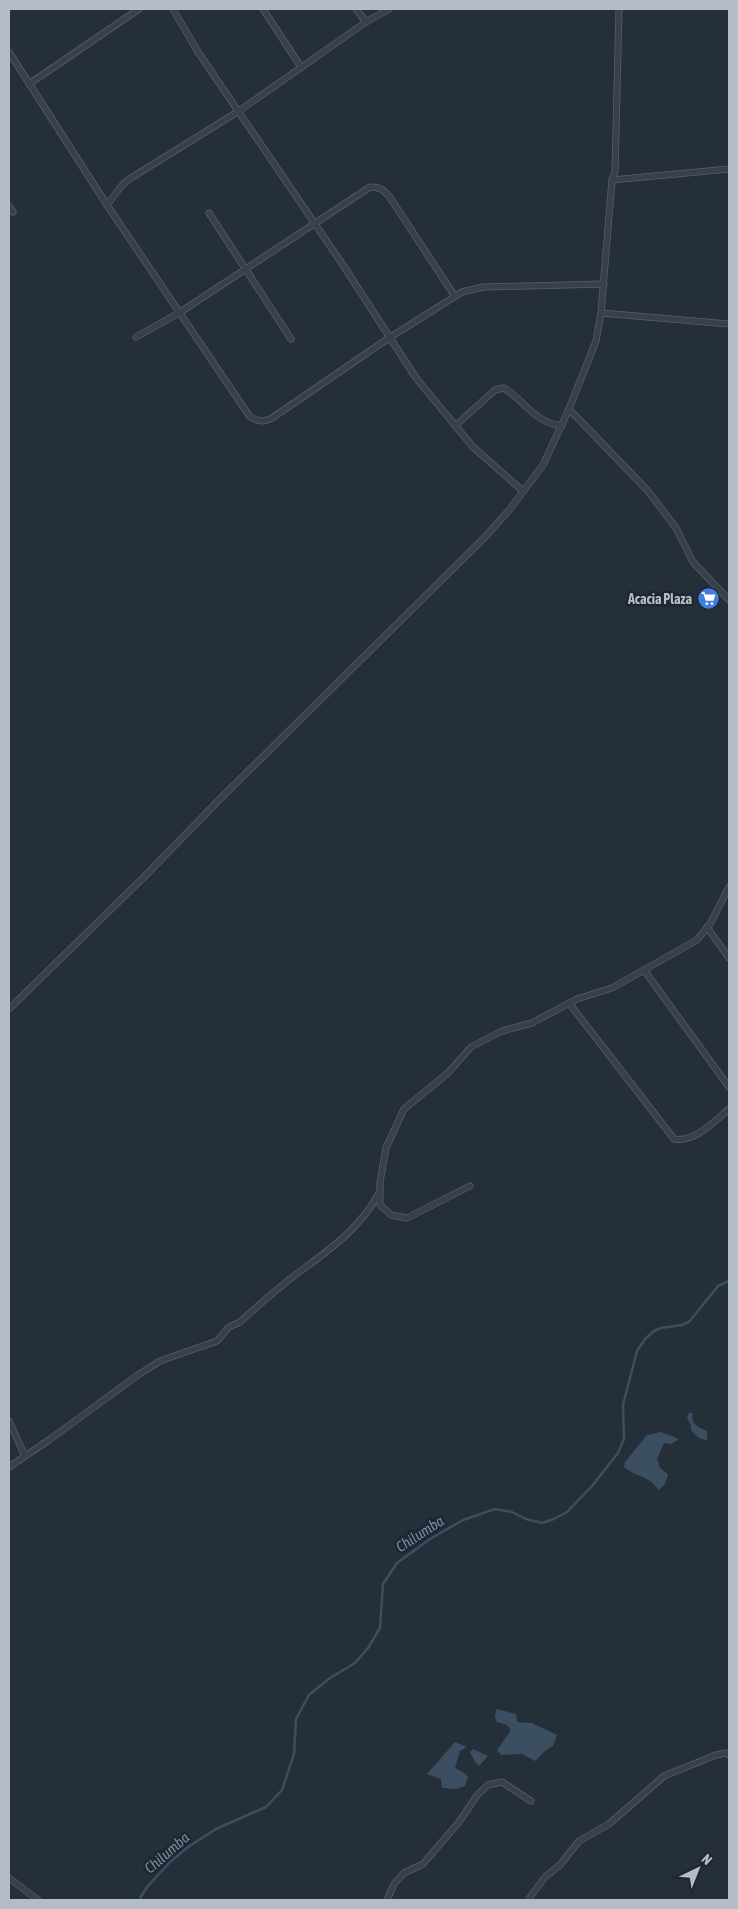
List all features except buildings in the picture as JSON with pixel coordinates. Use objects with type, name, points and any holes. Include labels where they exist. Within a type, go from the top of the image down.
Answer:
[{"type":"street","points":[[29,84],[139,9]]},
{"type":"street","points":[[173,9],[198,52],[343,265],[416,378],[473,447],[523,491]]},
{"type":"street","points":[[263,9],[301,67]]},
{"type":"street","points":[[356,9],[366,22]]},
{"type":"street","points":[[107,204],[123,184],[131,178],[239,111],[366,22],[389,9]]},
{"type":"street","points":[[9,1010],[297,722],[448,575],[486,536],[523,491],[542,464],[562,426],[596,341],[601,313],[614,172],[619,9]]},
{"type":"street","points":[[9,52],[179,313],[250,416],[257,421],[272,418],[454,295],[482,287],[604,284]]},
{"type":"street","points":[[612,180],[729,169]]},
{"type":"street","points":[[136,337],[179,313],[370,187],[383,189],[402,213],[454,295]]},
{"type":"street","points":[[9,206],[13,212]]},
{"type":"street","points":[[209,213],[291,339]]},
{"type":"street","points":[[601,313],[729,324]]},
{"type":"street","points":[[455,426],[495,390],[504,388],[548,424],[562,426]]},
{"type":"street","points":[[569,409],[648,491],[676,528],[693,562],[729,600]]},
{"type":"street","points":[[470,1186],[407,1218],[391,1215],[380,1205],[379,1193],[386,1148],[404,1108],[448,1073],[471,1047],[502,1031],[532,1023],[569,1003],[612,988],[697,940],[707,927],[729,887]]},
{"type":"street","points":[[707,927],[729,958]]},
{"type":"street","points":[[644,970],[729,1087]]},
{"type":"street","points":[[569,1003],[674,1139],[689,1138],[729,1109]]},
{"type":"street","points":[[9,1467],[160,1361],[217,1341],[229,1326],[240,1322],[305,1267],[324,1256],[357,1226],[379,1193]]},
{"type":"street","points":[[9,1421],[25,1456]]},
{"type":"street","points":[[528,1900],[579,1841],[609,1824],[664,1776],[716,1755],[726,1753],[729,1755]]},
{"type":"street","points":[[388,1900],[394,1884],[404,1873],[423,1864],[488,1784],[502,1782],[531,1801]]},
{"type":"street","points":[[9,1878],[38,1900]]},
{"type":"water","points":[[689,1413],[693,1413],[692,1417],[696,1425],[707,1431],[707,1440],[699,1438],[691,1429],[687,1418]]},
{"type":"water","points":[[661,1432],[679,1439],[671,1444],[664,1443],[657,1459],[660,1468],[668,1474],[665,1484],[659,1490],[650,1481],[624,1467],[625,1462],[647,1435]]},
{"type":"water","points":[[496,1709],[516,1714],[517,1722],[532,1723],[557,1735],[553,1746],[535,1761],[522,1754],[501,1755],[497,1750],[511,1730],[507,1725],[497,1722],[495,1717]]},
{"type":"water","points":[[455,1742],[467,1747],[460,1751],[455,1768],[468,1777],[465,1786],[456,1789],[442,1788],[441,1779],[427,1774]]},
{"type":"water","points":[[473,1749],[488,1756],[479,1766],[470,1752]]},
{"type":"waterway","name":"Chilumba","points":[[139,1900],[147,1887],[170,1862],[188,1847],[216,1829],[266,1807],[282,1790],[294,1754],[296,1719],[309,1695],[330,1678],[355,1663],[368,1648],[380,1628],[383,1584],[397,1563],[430,1539],[463,1520],[495,1509],[512,1512],[526,1519],[542,1523],[567,1512],[592,1486],[618,1453],[624,1439],[623,1405],[637,1351],[645,1339],[661,1328],[689,1322],[718,1286],[729,1281]]},
{"type":"place","name":"Acacia Plaza","points":[[708,599]]}]
